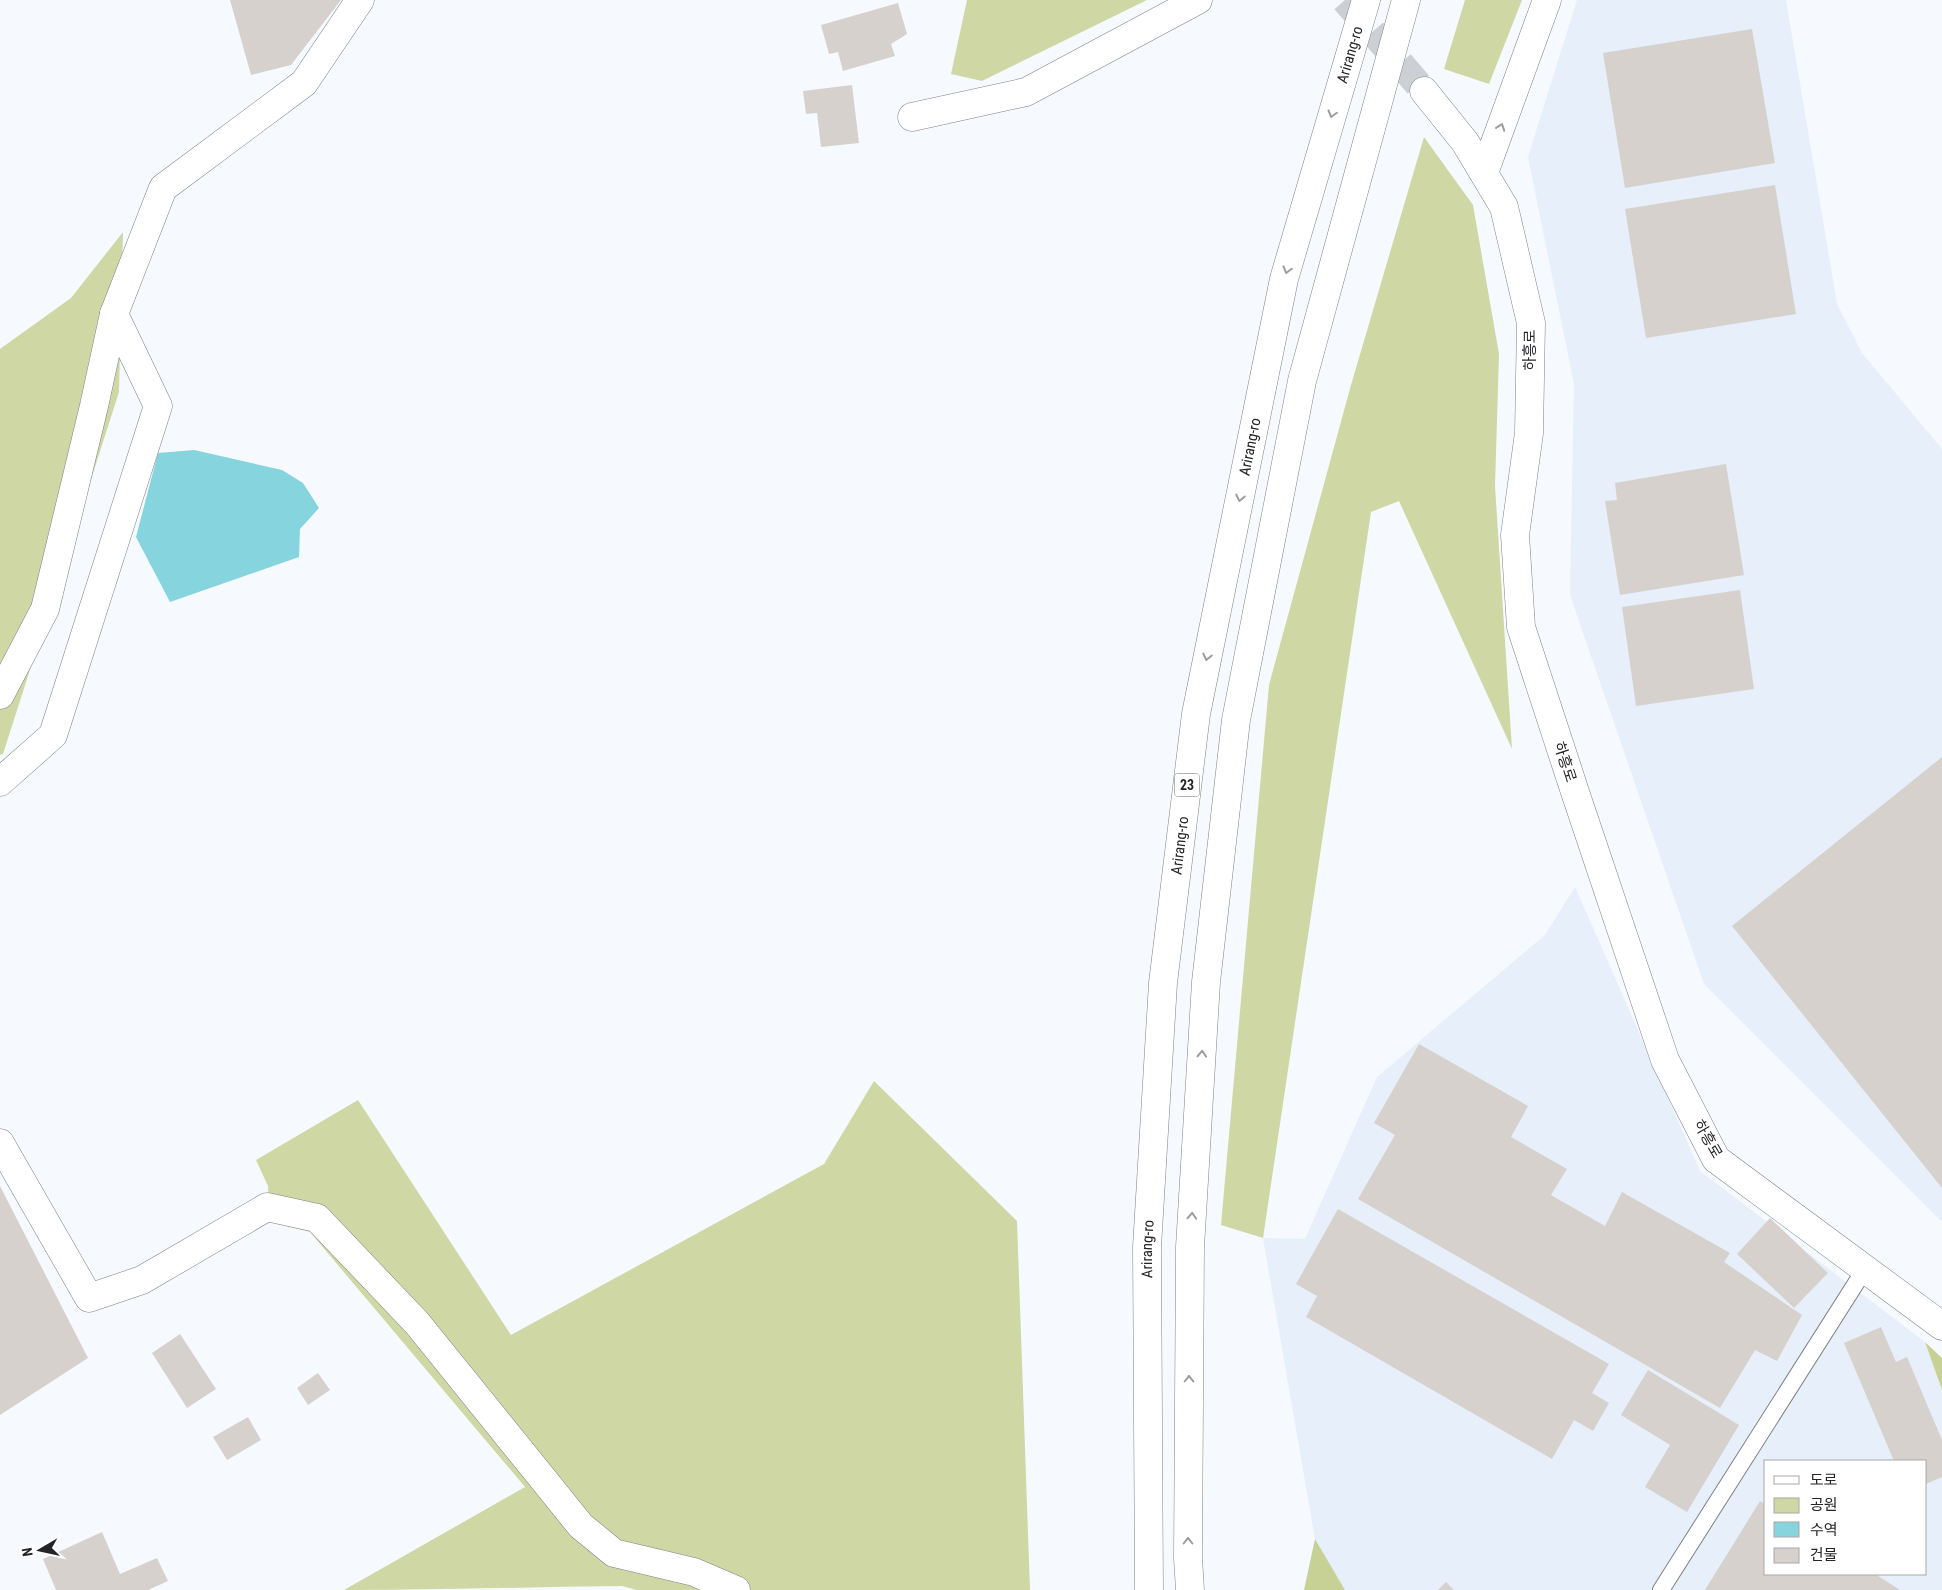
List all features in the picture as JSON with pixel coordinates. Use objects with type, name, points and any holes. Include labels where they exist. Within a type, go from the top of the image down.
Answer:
[{"type":"main road","points":[[0,695],[45,609],[114,314],[163,188],[304,83],[360,0]]},
{"type":"main road","points":[[912,117],[1026,92],[1198,0]]},
{"type":"main road","name":"Arirang-ro","points":[[1149,1590],[1147,1247],[1163,983],[1196,714],[1284,279],[1366,0]]},
{"type":"main road","points":[[1190,1590],[1188,1549],[1190,1248],[1206,982],[1236,720],[1302,381],[1406,0]]},
{"type":"main road","points":[[1484,173],[1547,0]]},
{"type":"main road","name":"하흥로","points":[[1424,92],[1465,142],[1504,207],[1531,324],[1529,433],[1515,535],[1521,627],[1665,1060],[1716,1159],[1942,1326]]},
{"type":"main road","points":[[0,782],[53,735],[158,406],[114,314]]},
{"type":"main road","points":[[0,1143],[89,1298],[142,1280],[267,1207],[317,1218],[417,1323],[581,1526],[614,1553],[694,1572],[736,1590]]},
{"type":"lane","points":[[1661,1590],[1865,1269]]},
{"type":"shaded area","points":[[1577,0],[1786,0],[1837,304],[1862,353],[1942,449],[1942,1222],[1704,984],[1570,595],[1574,384],[1528,157]]},
{"type":"shaded area","points":[[1575,887],[1700,1171],[1925,1342],[1942,1390],[1942,1590],[1345,1590],[1315,1539],[1263,1238],[1305,1239],[1377,1077],[1545,935]]},
{"type":"green space","points":[[967,0],[1147,0],[982,81],[951,74]]},
{"type":"green space","points":[[1465,0],[1522,0],[1489,84],[1444,69]]},
{"type":"green space","points":[[1424,137],[1473,205],[1499,354],[1495,486],[1512,749],[1399,501],[1371,512],[1263,1238],[1221,1225],[1269,685],[1351,385]]},
{"type":"green space","points":[[123,232],[119,392],[3,754],[0,755],[0,349],[71,298]]},
{"type":"green space","points":[[874,1081],[1017,1221],[1030,1590],[637,1590],[622,1586],[344,1590],[525,1487],[310,1232],[270,1222],[268,1186],[256,1160],[358,1100],[511,1335],[824,1164]]},
{"type":"green space","points":[[1925,1342],[1942,1358],[1942,1390]]},
{"type":"green space","points":[[1315,1539],[1345,1590],[1304,1590]]},
{"type":"water","points":[[194,450],[282,470],[303,483],[319,508],[300,529],[299,557],[170,602],[136,537],[158,453]]},
{"type":"building","points":[[230,0],[341,0],[291,65],[251,75]]},
{"type":"building","points":[[898,3],[907,34],[891,44],[895,56],[843,71],[838,52],[829,54],[821,25]]},
{"type":"building","points":[[1752,29],[1775,163],[1625,188],[1603,53]]},
{"type":"building","points":[[852,85],[859,143],[821,147],[817,113],[806,114],[803,91]]},
{"type":"building","points":[[1775,185],[1796,314],[1646,338],[1625,209]]},
{"type":"building","points":[[1726,464],[1744,575],[1620,595],[1605,501],[1617,500],[1615,483]]},
{"type":"building","points":[[1740,590],[1754,689],[1636,706],[1622,607]]},
{"type":"building","points":[[1942,757],[1942,1188],[1732,926]]},
{"type":"building","points":[[1419,1044],[1528,1106],[1511,1137],[1567,1169],[1551,1195],[1605,1226],[1622,1192],[1730,1253],[1724,1262],[1802,1315],[1777,1361],[1755,1350],[1720,1408],[1358,1199],[1395,1135],[1374,1123]]},
{"type":"building","points":[[0,1186],[88,1358],[0,1415]]},
{"type":"building","points":[[1338,1209],[1609,1364],[1592,1393],[1609,1403],[1593,1431],[1574,1420],[1552,1459],[1306,1317],[1317,1296],[1296,1284]]},
{"type":"building","points":[[1770,1218],[1828,1273],[1794,1308],[1737,1254]]},
{"type":"building","points":[[1881,1327],[1896,1362],[1907,1357],[1942,1440],[1942,1477],[1927,1484],[1927,1460],[1894,1460],[1844,1343]]},
{"type":"building","points":[[180,1334],[216,1389],[187,1408],[152,1353]]},
{"type":"building","points":[[1648,1370],[1739,1425],[1687,1512],[1645,1487],[1670,1445],[1621,1415]]},
{"type":"building","points":[[318,1373],[330,1390],[308,1405],[297,1388]]},
{"type":"building","points":[[248,1417],[261,1440],[227,1460],[213,1437]]},
{"type":"building","points":[[1760,1501],[1764,1504],[1764,1575],[1877,1575],[1900,1590],[1705,1590]]},
{"type":"building","points":[[102,1532],[120,1574],[157,1558],[168,1581],[148,1590],[56,1590],[43,1559]]},
{"type":"building","points":[[1446,1582],[1454,1590],[1438,1590]]},
{"type":"tunnel","points":[[1345,0],[1424,91]]}]
